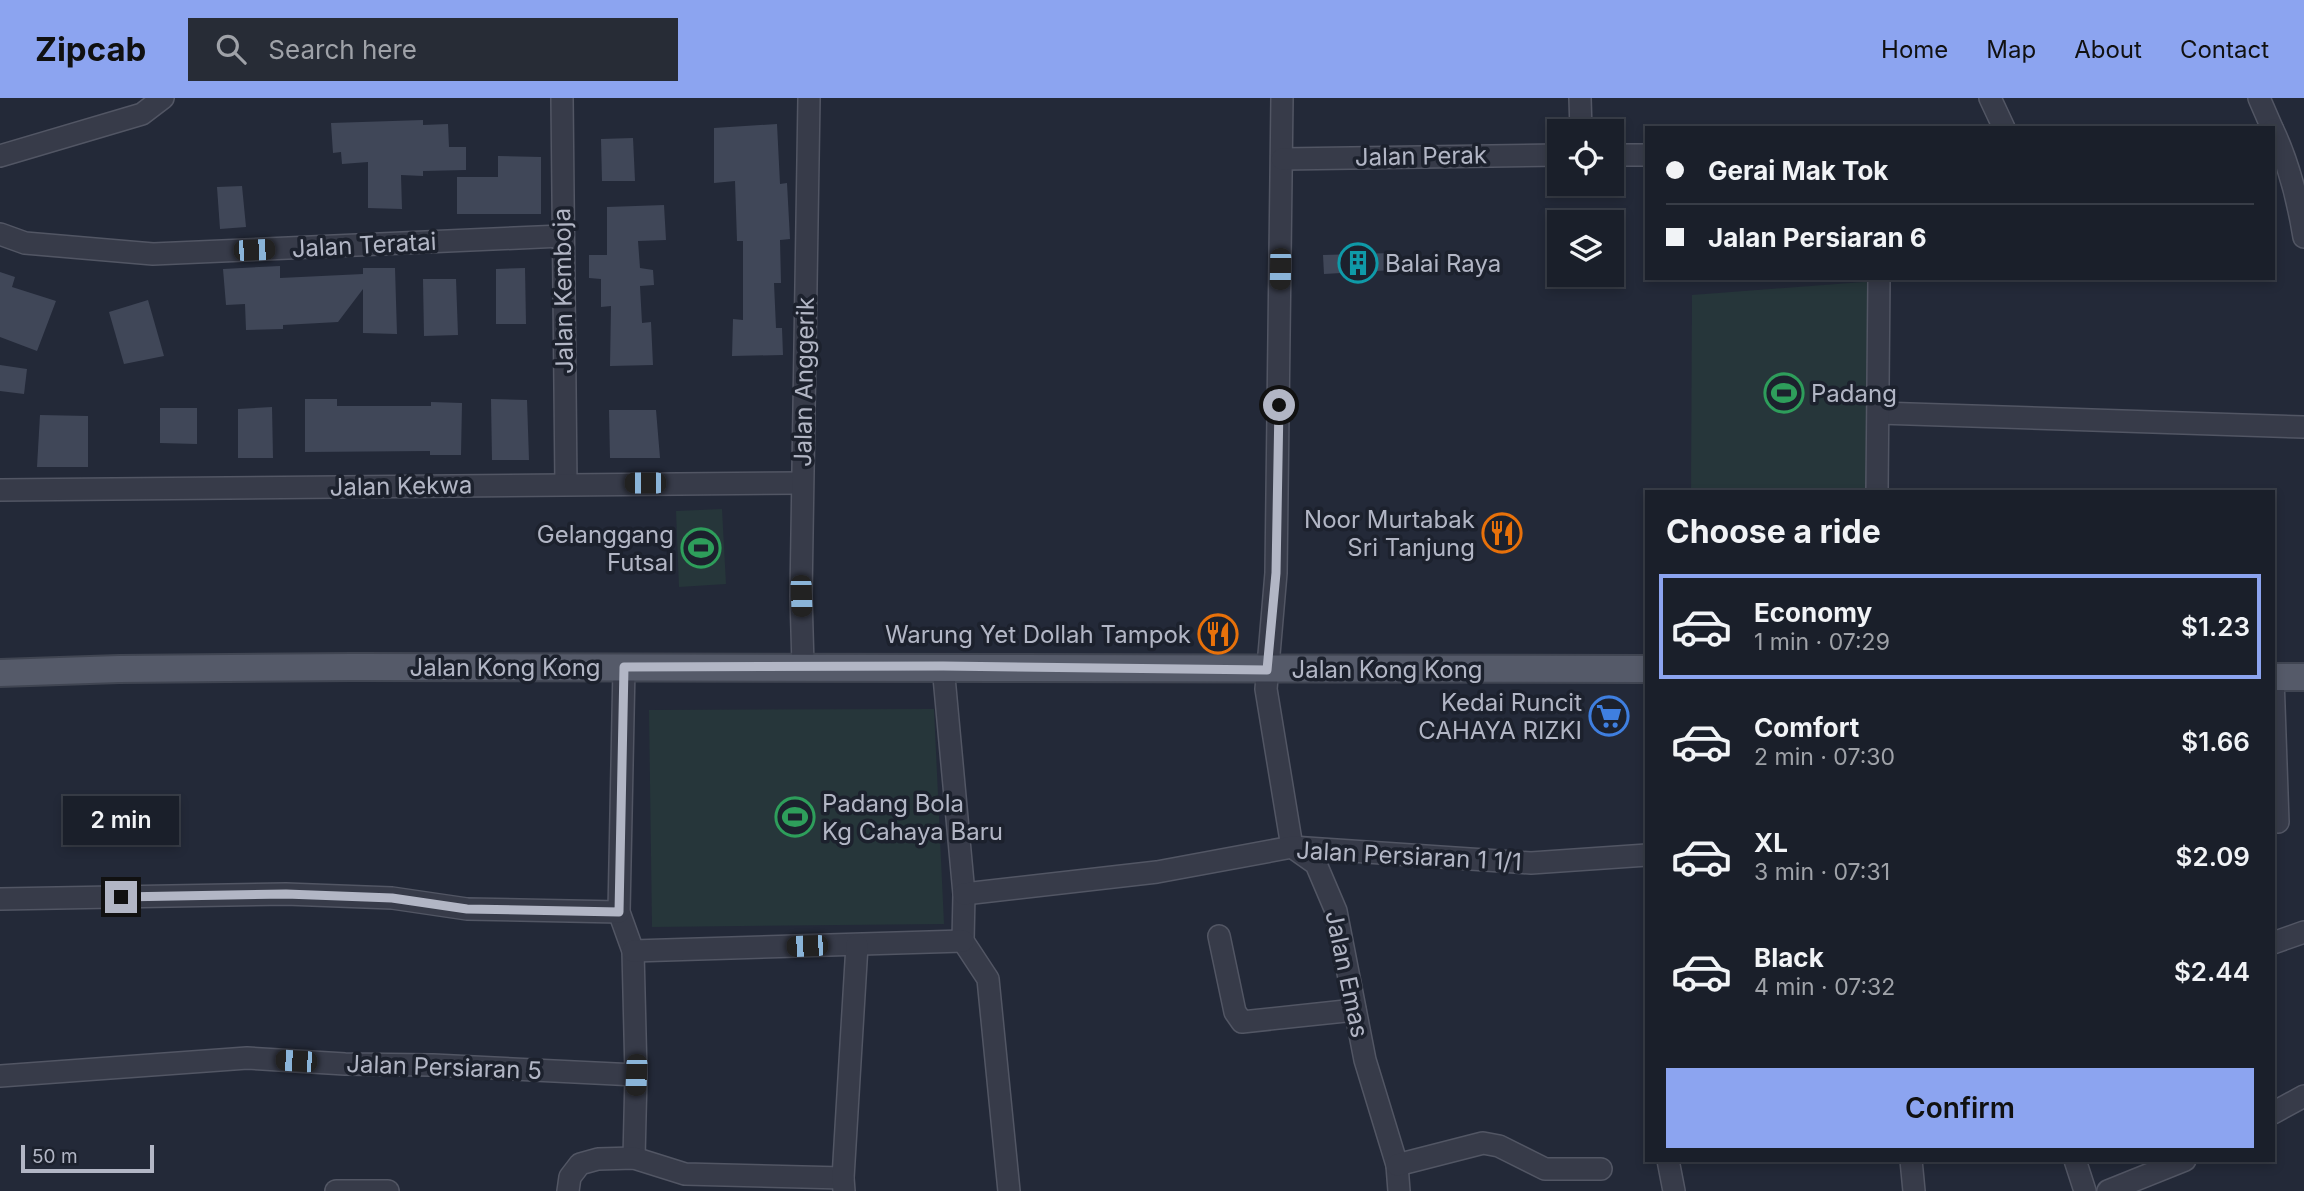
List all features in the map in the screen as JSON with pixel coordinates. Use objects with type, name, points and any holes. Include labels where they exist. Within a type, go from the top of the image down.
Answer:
[{"type":"main road","name":"Jalan Kong Kong","points":[[0,660],[119,669]]},
{"type":"main road","name":"Jalan Kong Kong","points":[[0,673],[119,669],[803,666],[1645,670]]},
{"type":"main road","points":[[2275,677],[2304,677]]},
{"type":"street","points":[[0,156],[142,114],[163,98]]},
{"type":"street","name":"Jalan Kemboja","points":[[562,98],[566,484]]},
{"type":"street","name":"Jalan Anggerik","points":[[803,666],[802,483],[809,98]]},
{"type":"street","points":[[1282,98],[1276,573],[1266,689],[1292,848]]},
{"type":"street","points":[[1580,98],[1581,119]]},
{"type":"street","points":[[1990,98],[2003,126]]},
{"type":"street","points":[[2259,98],[2270,126]]},
{"type":"street","points":[[2275,138],[2298,203],[2304,237]]},
{"type":"street","name":"Jalan Perak","points":[[1282,159],[1547,155]]},
{"type":"street","points":[[1624,155],[1645,155]]},
{"type":"street","name":"Jalan Teratai","points":[[0,234],[25,243],[153,254],[562,236]]},
{"type":"street","points":[[1877,490],[1879,280]]},
{"type":"street","points":[[1879,412],[2304,427]]},
{"type":"street","name":"Jalan Kekwa","points":[[0,490],[802,483]]},
{"type":"street","points":[[943,666],[964,894],[963,942],[988,979],[1009,1191]]},
{"type":"street","points":[[624,667],[619,912],[633,951],[636,1075],[634,1158]]},
{"type":"street","points":[[2275,735],[2278,822]]},
{"type":"street","name":"Jalan Persiaran 1 1/1","points":[[964,894],[1157,872],[1292,848],[1531,863],[1645,855]]},
{"type":"street","name":"Jalan Emas","points":[[1292,848],[1316,864],[1336,911],[1365,1060],[1397,1165],[1399,1191]]},
{"type":"street","points":[[0,899],[286,894],[392,898],[467,909],[619,912]]},
{"type":"street","points":[[2275,942],[2304,933]]},
{"type":"street","points":[[1219,936],[1235,1012],[1242,1021],[1355,1010]]},
{"type":"street","points":[[633,951],[963,942]]},
{"type":"street","points":[[568,1191],[570,1177],[580,1164],[598,1159],[634,1158],[684,1182],[844,1184],[858,945]]},
{"type":"street","name":"Jalan Persiaran 5","points":[[0,1076],[247,1058],[636,1075]]},
{"type":"street","points":[[2275,1112],[2304,1096]]},
{"type":"street","points":[[1397,1165],[1483,1143],[1499,1146],[1545,1169],[1601,1169]]},
{"type":"street","points":[[1668,1162],[1674,1191]]},
{"type":"street","points":[[1912,1162],[1914,1191]]},
{"type":"street","points":[[2076,1162],[2085,1191]]},
{"type":"street","points":[[2108,1191],[2180,1162]]},
{"type":"street","points":[[347,1191],[388,1191]]},
{"type":"shaded area","name":"Padang","points":[[1876,281],[1878,490],[1691,490],[1692,295]]},
{"type":"shaded area","name":"Gelanggang Futsal","points":[[722,509],[726,584],[679,587],[676,511]]},
{"type":"shaded area","name":"Padang Bola Kg Cahaya Baru","points":[[934,709],[944,924],[652,927],[649,710]]},
{"type":"building","points":[[423,120],[423,125],[448,124],[449,147],[466,147],[466,170],[423,171],[423,176],[401,175],[402,209],[368,208],[368,162],[342,164],[341,152],[333,153],[331,123]]},
{"type":"building","points":[[777,124],[780,184],[787,183],[790,239],[780,240],[781,283],[774,283],[776,328],[782,328],[783,355],[732,356],[733,319],[743,320],[743,241],[737,241],[735,181],[714,183],[714,128]]},
{"type":"building","points":[[633,138],[635,181],[602,181],[601,139]]},
{"type":"building","points":[[498,156],[541,157],[541,214],[457,214],[457,177],[498,177]]},
{"type":"building","points":[[242,186],[246,227],[220,229],[217,187]]},
{"type":"building","points":[[664,205],[666,240],[638,241],[640,268],[653,270],[654,285],[640,286],[642,323],[651,322],[653,365],[610,366],[611,306],[601,307],[601,279],[589,278],[589,255],[607,255],[607,207]]},
{"type":"building","name":"Balai Raya","points":[[1392,253],[1393,270],[1324,274],[1323,255]]},
{"type":"building","points":[[280,266],[280,278],[363,274],[363,268],[395,268],[397,334],[363,333],[363,289],[338,322],[283,325],[283,329],[246,330],[245,304],[226,305],[223,269]]},
{"type":"building","points":[[525,268],[526,324],[496,324],[496,269]]},
{"type":"building","points":[[0,272],[15,277],[12,287],[56,301],[37,351],[0,337]]},
{"type":"building","points":[[423,279],[456,279],[458,335],[424,336]]},
{"type":"building","points":[[148,300],[164,356],[124,364],[109,312]]},
{"type":"building","points":[[0,365],[27,369],[24,394],[0,391]]},
{"type":"building","points":[[305,399],[337,399],[337,406],[431,406],[431,402],[462,403],[461,455],[430,455],[430,451],[305,452]]},
{"type":"building","points":[[491,399],[527,400],[529,460],[492,460]]},
{"type":"building","points":[[272,407],[273,458],[238,458],[238,409]]},
{"type":"building","points":[[160,408],[197,408],[197,444],[160,443]]},
{"type":"building","points":[[609,410],[656,410],[660,458],[610,458]]},
{"type":"building","points":[[40,415],[88,416],[88,467],[37,467]]},
{"type":"place","name":"Balai Raya","points":[[1358,263]]},
{"type":"place","name":"Padang","points":[[1784,393]]},
{"type":"place","name":"Noor Murtabak Sri Tanjung","points":[[1502,533]]},
{"type":"place","name":"Gelanggang Futsal","points":[[701,548]]},
{"type":"place","name":"Warung Yet Dollah Tampok","points":[[1218,634]]},
{"type":"place","name":"Kedai Runcit CAHAYA RIZKI","points":[[1609,716]]},
{"type":"place","name":"Padang Bola Kg Cahaya Baru","points":[[795,817]]},
{"type":"route","points":[[121,897],[286,894],[392,898],[467,909],[619,912],[624,667],[943,666],[1267,670],[1276,573],[1279,405]]}]
